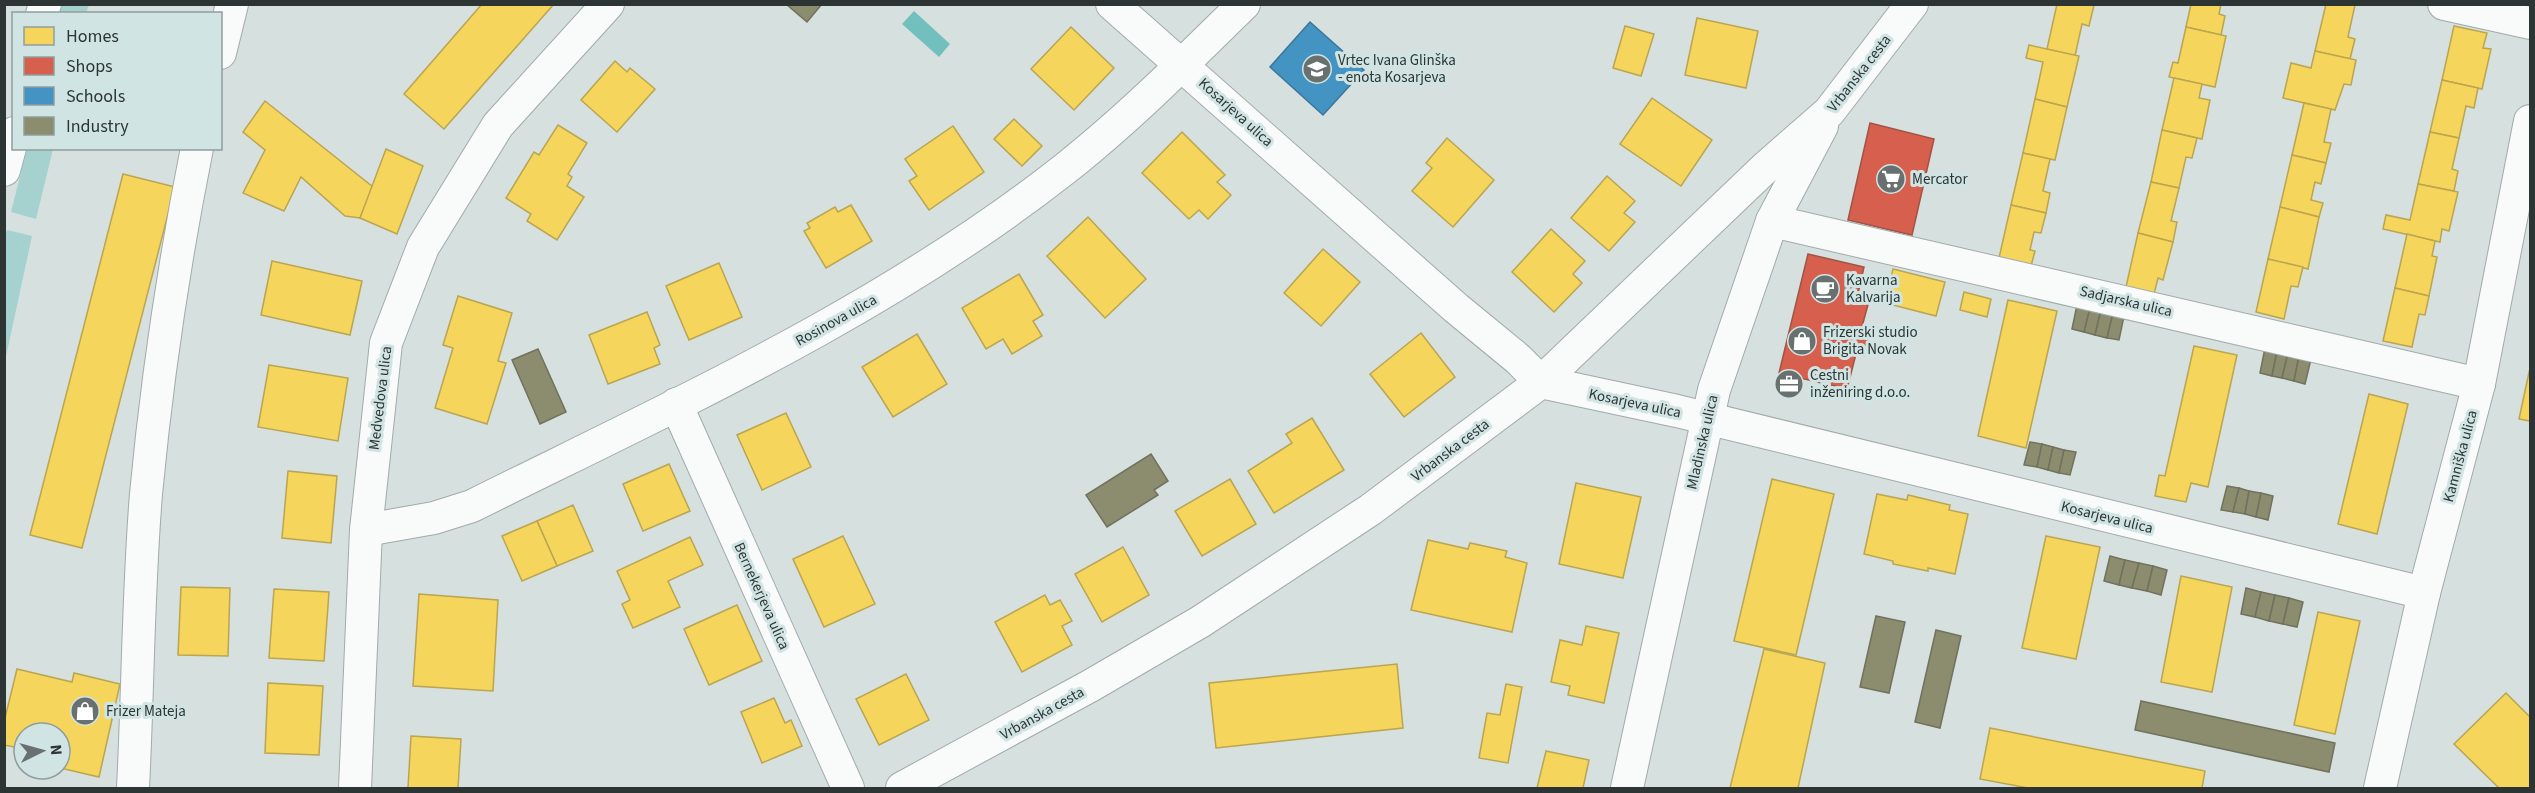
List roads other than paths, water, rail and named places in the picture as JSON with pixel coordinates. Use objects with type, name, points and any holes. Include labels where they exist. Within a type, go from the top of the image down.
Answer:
[{"type":"street","points":[[222,45],[232,4]]},
{"type":"street","name":"Medvedova ulica","points":[[355,789],[366,530],[386,343],[423,248],[498,125],[608,4]]},
{"type":"street","name":"Kosarjeva ulica","points":[[1112,4],[1456,308],[1518,359],[1541,382],[1677,411],[2424,593]]},
{"type":"street","name":"Rosinova ulica","points":[[366,530],[434,518],[472,506],[786,348],[887,291],[995,219],[1066,168],[1182,65],[1244,4]]},
{"type":"street","name":"Vrbanska cesta","points":[[902,789],[1090,686],[1200,622],[1370,510],[1541,382],[1766,167],[1829,112],[1912,4]]},
{"type":"street","points":[[2444,4],[2530,23]]},
{"type":"street","name":"Mladinska ulica","points":[[1627,789],[1714,390],[1772,221],[1829,112]]},
{"type":"street","name":"Kamniška ulica","points":[[2380,789],[2424,593],[2479,384],[2530,121]]},
{"type":"street","points":[[4,170],[12,140]]},
{"type":"street","points":[[133,789],[137,633],[152,440],[159,373],[197,150]]},
{"type":"street","name":"Sadjarska ulica","points":[[1772,221],[2479,384]]},
{"type":"street","name":"Bernekerjeva ulica","points":[[676,404],[848,789]]},
{"type":"water","points":[[914,11],[950,44],[939,57],[902,24]]},
{"type":"place","name":"Vrtec Ivana Glinška - enota Kosarjeva","points":[[1317,69]]},
{"type":"place","name":"Mercator","points":[[1891,179]]},
{"type":"place","name":"Kavarna Kalvarija","points":[[1825,289]]},
{"type":"place","name":"Frizerski studio Brigita Novak","points":[[1802,341]]},
{"type":"place","name":"Cestni inženiring d.o.o.","points":[[1789,384]]},
{"type":"place","name":"Frizer Mateja","points":[[85,711]]}]
